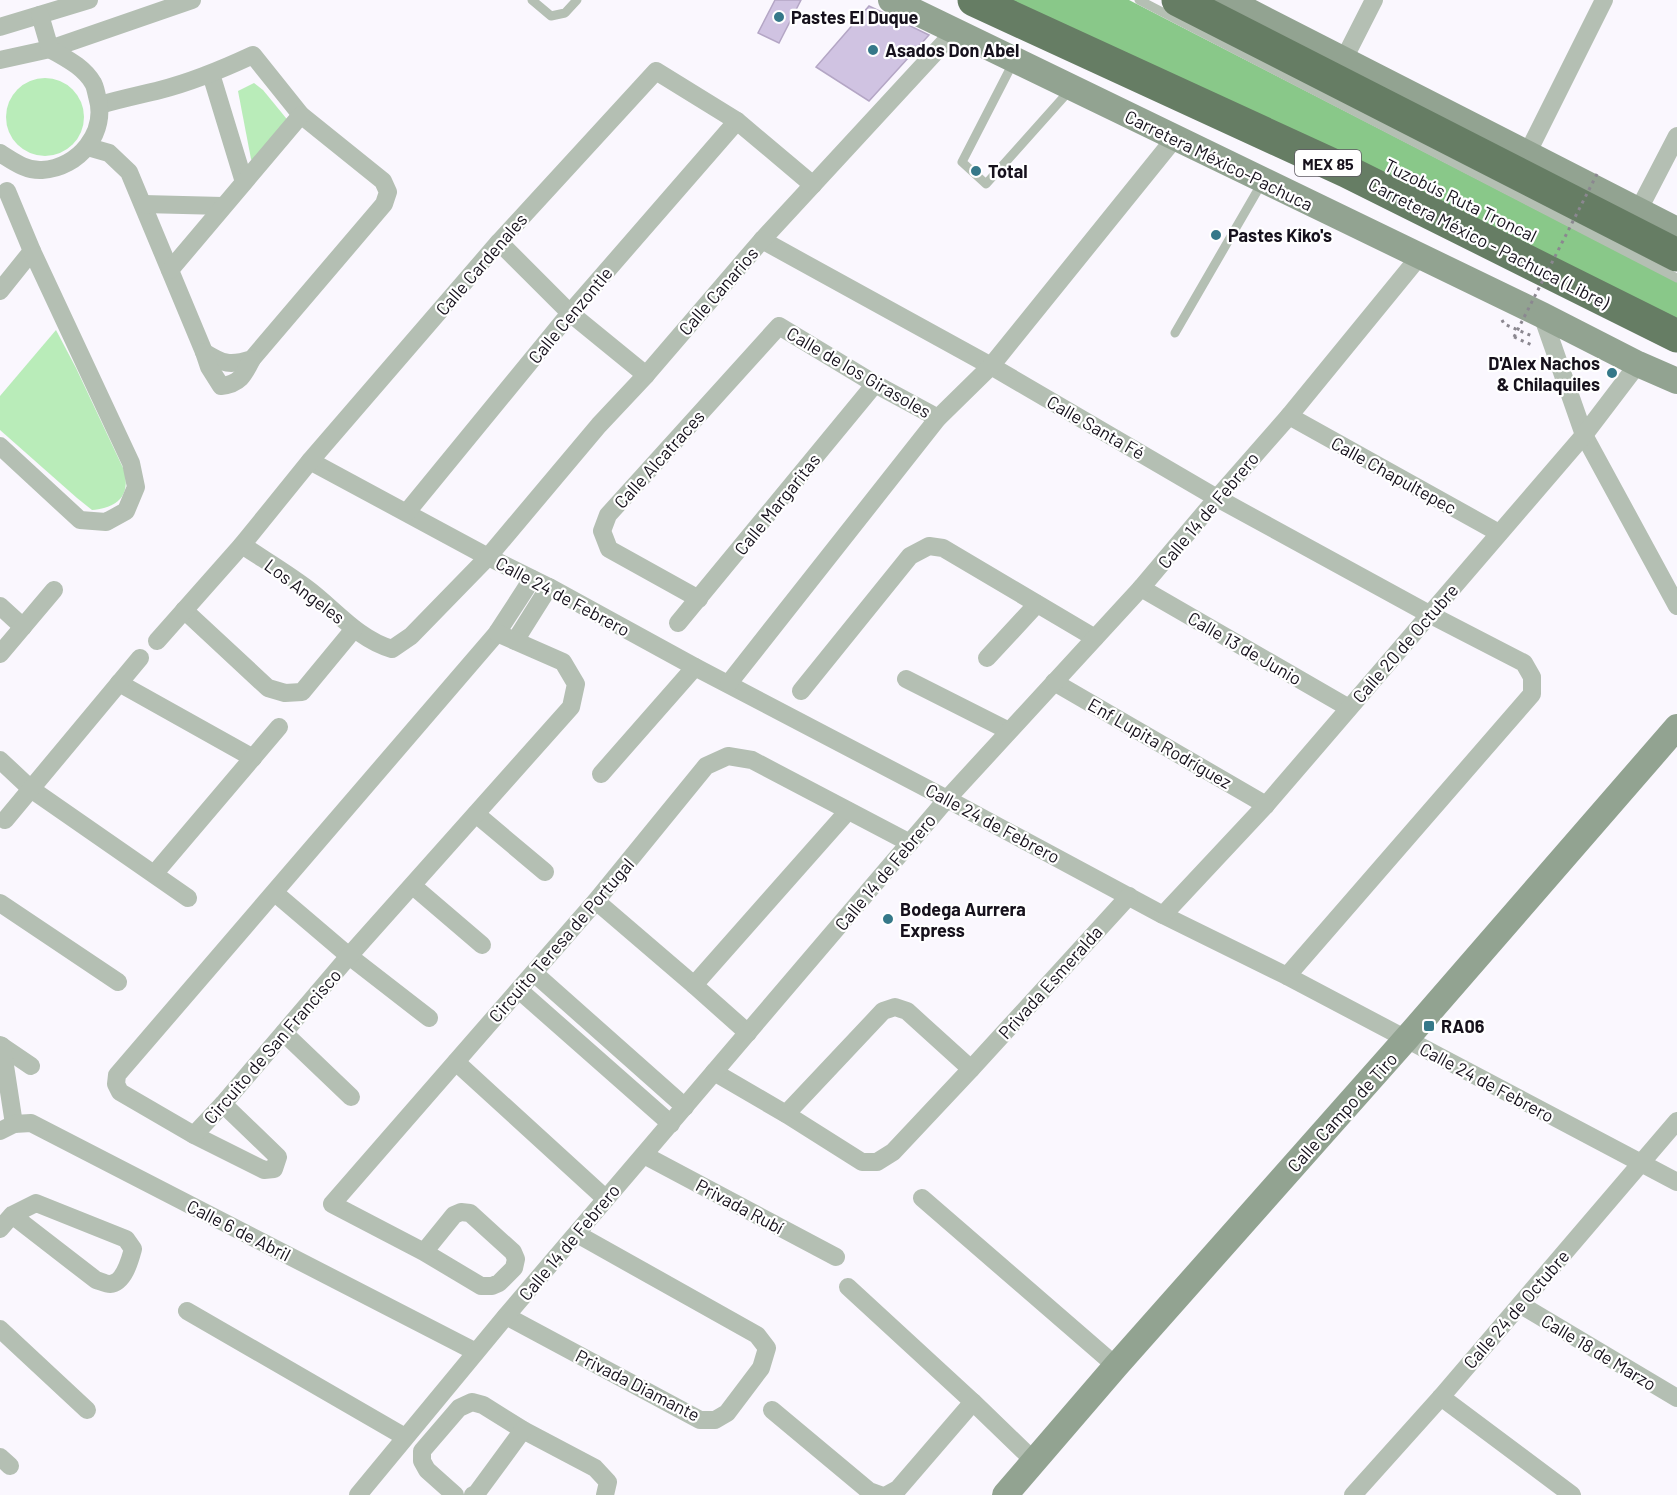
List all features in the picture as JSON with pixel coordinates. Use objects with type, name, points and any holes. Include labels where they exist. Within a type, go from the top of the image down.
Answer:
[{"type":"highway","name":"Carretera México - Pachuca (Libre)","points":[[974,0],[1346,171],[1677,336]]},
{"type":"highway","points":[[1178,0],[1677,255]]},
{"type":"street","points":[[0,27],[89,0]]},
{"type":"street","points":[[0,57],[50,49],[192,0]]},
{"type":"street","name":"Carretera México-Pachuca","points":[[891,0],[1419,257],[1537,326],[1677,381]]},
{"type":"street","points":[[1227,0],[1677,230]]},
{"type":"street","points":[[1344,59],[1374,0]]},
{"type":"street","points":[[1527,154],[1604,0]]},
{"type":"street","points":[[0,153],[22,167],[42,170],[68,163],[88,147],[97,129],[100,105],[93,83],[78,65],[50,49],[40,15]]},
{"type":"street","name":"Calle Canarios","points":[[354,629],[378,645],[392,649],[411,636],[488,557],[599,425],[646,375],[762,240],[955,31]]},
{"type":"street","points":[[88,147],[109,153],[129,172],[204,352],[226,363],[237,364],[252,359],[384,204],[388,192],[383,181],[301,115],[253,56],[211,74],[100,105]]},
{"type":"street","name":"Calle Cardenales","points":[[310,461],[499,242],[656,71],[737,121]]},
{"type":"street","points":[[211,74],[244,182]]},
{"type":"street","points":[[170,270],[301,115]]},
{"type":"street","points":[[737,121],[813,185]]},
{"type":"street","name":"Calle Cenzontle","points":[[407,512],[570,313],[737,121]]},
{"type":"street","points":[[1638,211],[1677,136]]},
{"type":"street","points":[[729,683],[938,418],[991,366],[1175,138]]},
{"type":"street","points":[[0,446],[80,520],[106,522],[126,511],[136,487],[131,463],[4,194],[22,167]]},
{"type":"street","points":[[143,204],[223,206]]},
{"type":"street","name":"Calle Santa Fé","points":[[762,240],[991,366],[1216,498],[1524,663],[1532,677],[1532,694],[1287,976]]},
{"type":"street","points":[[499,242],[570,313],[646,375]]},
{"type":"street","points":[[0,291],[32,251]]},
{"type":"street","name":"Calle 14 de Febrero","points":[[358,1495],[506,1316],[947,799],[1142,588],[1216,498],[1289,416],[1419,257]]},
{"type":"street","name":"Calle de los Girasoles","points":[[779,326],[938,418]]},
{"type":"street","name":"Calle Alcatraces","points":[[699,599],[609,549],[602,531],[608,515],[779,326]]},
{"type":"street","points":[[1537,326],[1584,435],[1677,606]]},
{"type":"street","name":"Calle 20 de Octubre","points":[[1163,915],[1266,805],[1584,435],[1638,364]]},
{"type":"street","name":"Calle Margaritas","points":[[678,623],[876,384]]},
{"type":"street","name":"Calle Chapultepec","points":[[1289,416],[1499,533]]},
{"type":"street","points":[[158,641],[242,545],[310,461]]},
{"type":"street","name":"Calle 24 de Febrero","points":[[310,461],[1163,915],[1287,976],[1677,1182]]},
{"type":"street","name":"Los Angeles","points":[[184,610],[268,688],[285,693],[302,692],[354,629],[306,588],[242,545]]},
{"type":"street","points":[[801,691],[910,556],[929,546],[943,548],[1095,638]]},
{"type":"street","name":"Circuito de San Francisco","points":[[497,633],[563,662],[576,684],[571,707],[349,956],[194,1135],[120,1092],[116,1084],[117,1075],[497,633],[532,579]]},
{"type":"street","points":[[515,641],[549,587]]},
{"type":"street","name":"Calle 13 de Junio","points":[[1142,588],[1349,708]]},
{"type":"street","points":[[0,654],[54,590]]},
{"type":"street","points":[[987,658],[1037,604]]},
{"type":"street","points":[[0,606],[22,627]]},
{"type":"street","points":[[4,820],[140,658]]},
{"type":"street","points":[[601,774],[695,667]]},
{"type":"street","points":[[906,679],[1009,731]]},
{"type":"street","name":"Enf Lupita Rodríguez","points":[[1054,682],[1266,805]]},
{"type":"street","points":[[119,683],[253,758]]},
{"type":"street","points":[[155,873],[279,727]]},
{"type":"street","name":"Calle Campo de Tiro","points":[[1005,1495],[1677,727]]},
{"type":"street","name":"Circuito Teresa de Portugal","points":[[424,1252],[454,1215],[461,1212],[470,1213],[513,1252],[516,1259],[514,1268],[499,1283],[482,1286],[424,1252],[332,1204],[596,902],[706,766],[728,756],[753,760],[910,843]]},
{"type":"street","points":[[0,759],[31,789],[189,898]]},
{"type":"street","points":[[694,985],[848,811]]},
{"type":"street","points":[[476,813],[545,872]]},
{"type":"street","points":[[413,886],[483,945]]},
{"type":"street","points":[[275,893],[349,956],[429,1018]]},
{"type":"street","name":"Privada Esmeralda","points":[[714,1072],[862,1162],[877,1162],[893,1152],[1129,896]]},
{"type":"street","points":[[596,902],[748,1033]]},
{"type":"street","points":[[0,903],[118,982]]},
{"type":"street","points":[[534,974],[685,1107]]},
{"type":"street","points":[[519,990],[671,1124]]},
{"type":"street","points":[[786,1114],[883,1011],[895,1007],[907,1011],[971,1069]]},
{"type":"street","points":[[284,1033],[351,1097]]},
{"type":"street","points":[[1,1046],[31,1066]]},
{"type":"street","points":[[1,1046],[7,1127]]},
{"type":"street","points":[[456,1062],[606,1199]]},
{"type":"street","points":[[194,1135],[264,1170],[274,1169],[278,1157],[223,1104]]},
{"type":"street","name":"Calle 24 de Octubre","points":[[1362,1492],[1677,1121]]},
{"type":"street","name":"Calle 6 de Abril","points":[[7,1127],[31,1123],[476,1352]]},
{"type":"street","name":"Privada Rubí","points":[[644,1155],[836,1257]]},
{"type":"street","points":[[922,1198],[1116,1366]]},
{"type":"street","points":[[0,1229],[12,1215],[36,1203],[126,1239],[133,1249],[130,1262],[119,1280],[110,1284],[96,1280],[12,1215]]},
{"type":"street","name":"Privada Diamante","points":[[506,1316],[700,1420],[715,1420],[727,1413],[761,1368],[767,1348],[757,1335],[577,1234]]},
{"type":"street","points":[[848,1287],[1034,1461]]},
{"type":"street","name":"Calle 18 de Marzo","points":[[1521,1305],[1677,1398]]},
{"type":"street","points":[[187,1311],[405,1437]]},
{"type":"street","points":[[0,1329],[87,1410]]},
{"type":"street","points":[[1442,1397],[1572,1495]]},
{"type":"street","points":[[456,1495],[427,1470],[422,1461],[422,1451],[459,1408],[472,1402],[595,1468],[606,1488]]},
{"type":"street","points":[[887,1495],[898,1489],[973,1402]]},
{"type":"street","points":[[772,1410],[869,1491],[880,1495]]},
{"type":"street","points":[[473,1495],[523,1430]]},
{"type":"lane","points":[[532,0],[551,16],[565,13],[577,0]]},
{"type":"lane","name":"Tuzobús Ruta Troncal","points":[[1139,0],[1677,278]]},
{"type":"lane","points":[[1014,60],[962,162],[986,183],[1071,88]]},
{"type":"lane","name":"Tuzobús Ruta Troncal","points":[[1200,93],[1352,164],[1677,326]]},
{"type":"lane","points":[[1175,333],[1263,181]]},
{"type":"path","points":[[1538,348],[1514,337],[1597,174]]},
{"type":"path","points":[[1504,324],[1537,326]]},
{"type":"green space","points":[[1012,0],[1129,0],[1677,282],[1677,320]]},
{"type":"green space","points":[[37,78],[53,78],[67,84],[78,95],[84,109],[84,125],[78,139],[67,150],[53,156],[37,156],[23,150],[12,139],[6,125],[6,109],[12,95],[23,84]]},
{"type":"green space","points":[[254,83],[263,90],[295,129],[258,170],[251,159],[238,91]]},
{"type":"green space","points":[[56,330],[124,470],[126,479],[124,494],[109,507],[92,510],[0,430],[0,396]]},
{"type":"building","name":"Pastes El Duque","points":[[775,0],[801,0],[779,43],[758,33]]},
{"type":"building","name":"Asados Don Abel","points":[[869,6],[929,35],[869,101],[816,67]]},
{"type":"place","name":"Pastes El Duque","points":[[779,17]]},
{"type":"place","name":"Asados Don Abel","points":[[873,50]]},
{"type":"place","name":"Total","points":[[976,171]]},
{"type":"place","name":"Pastes Kiko's","points":[[1216,235]]},
{"type":"place","name":"D'Alex Nachos & Chilaquiles","points":[[1612,373]]},
{"type":"place","name":"Bodega Aurrera Express","points":[[888,919]]},
{"type":"place","name":"RA06","points":[[1429,1026]]}]
